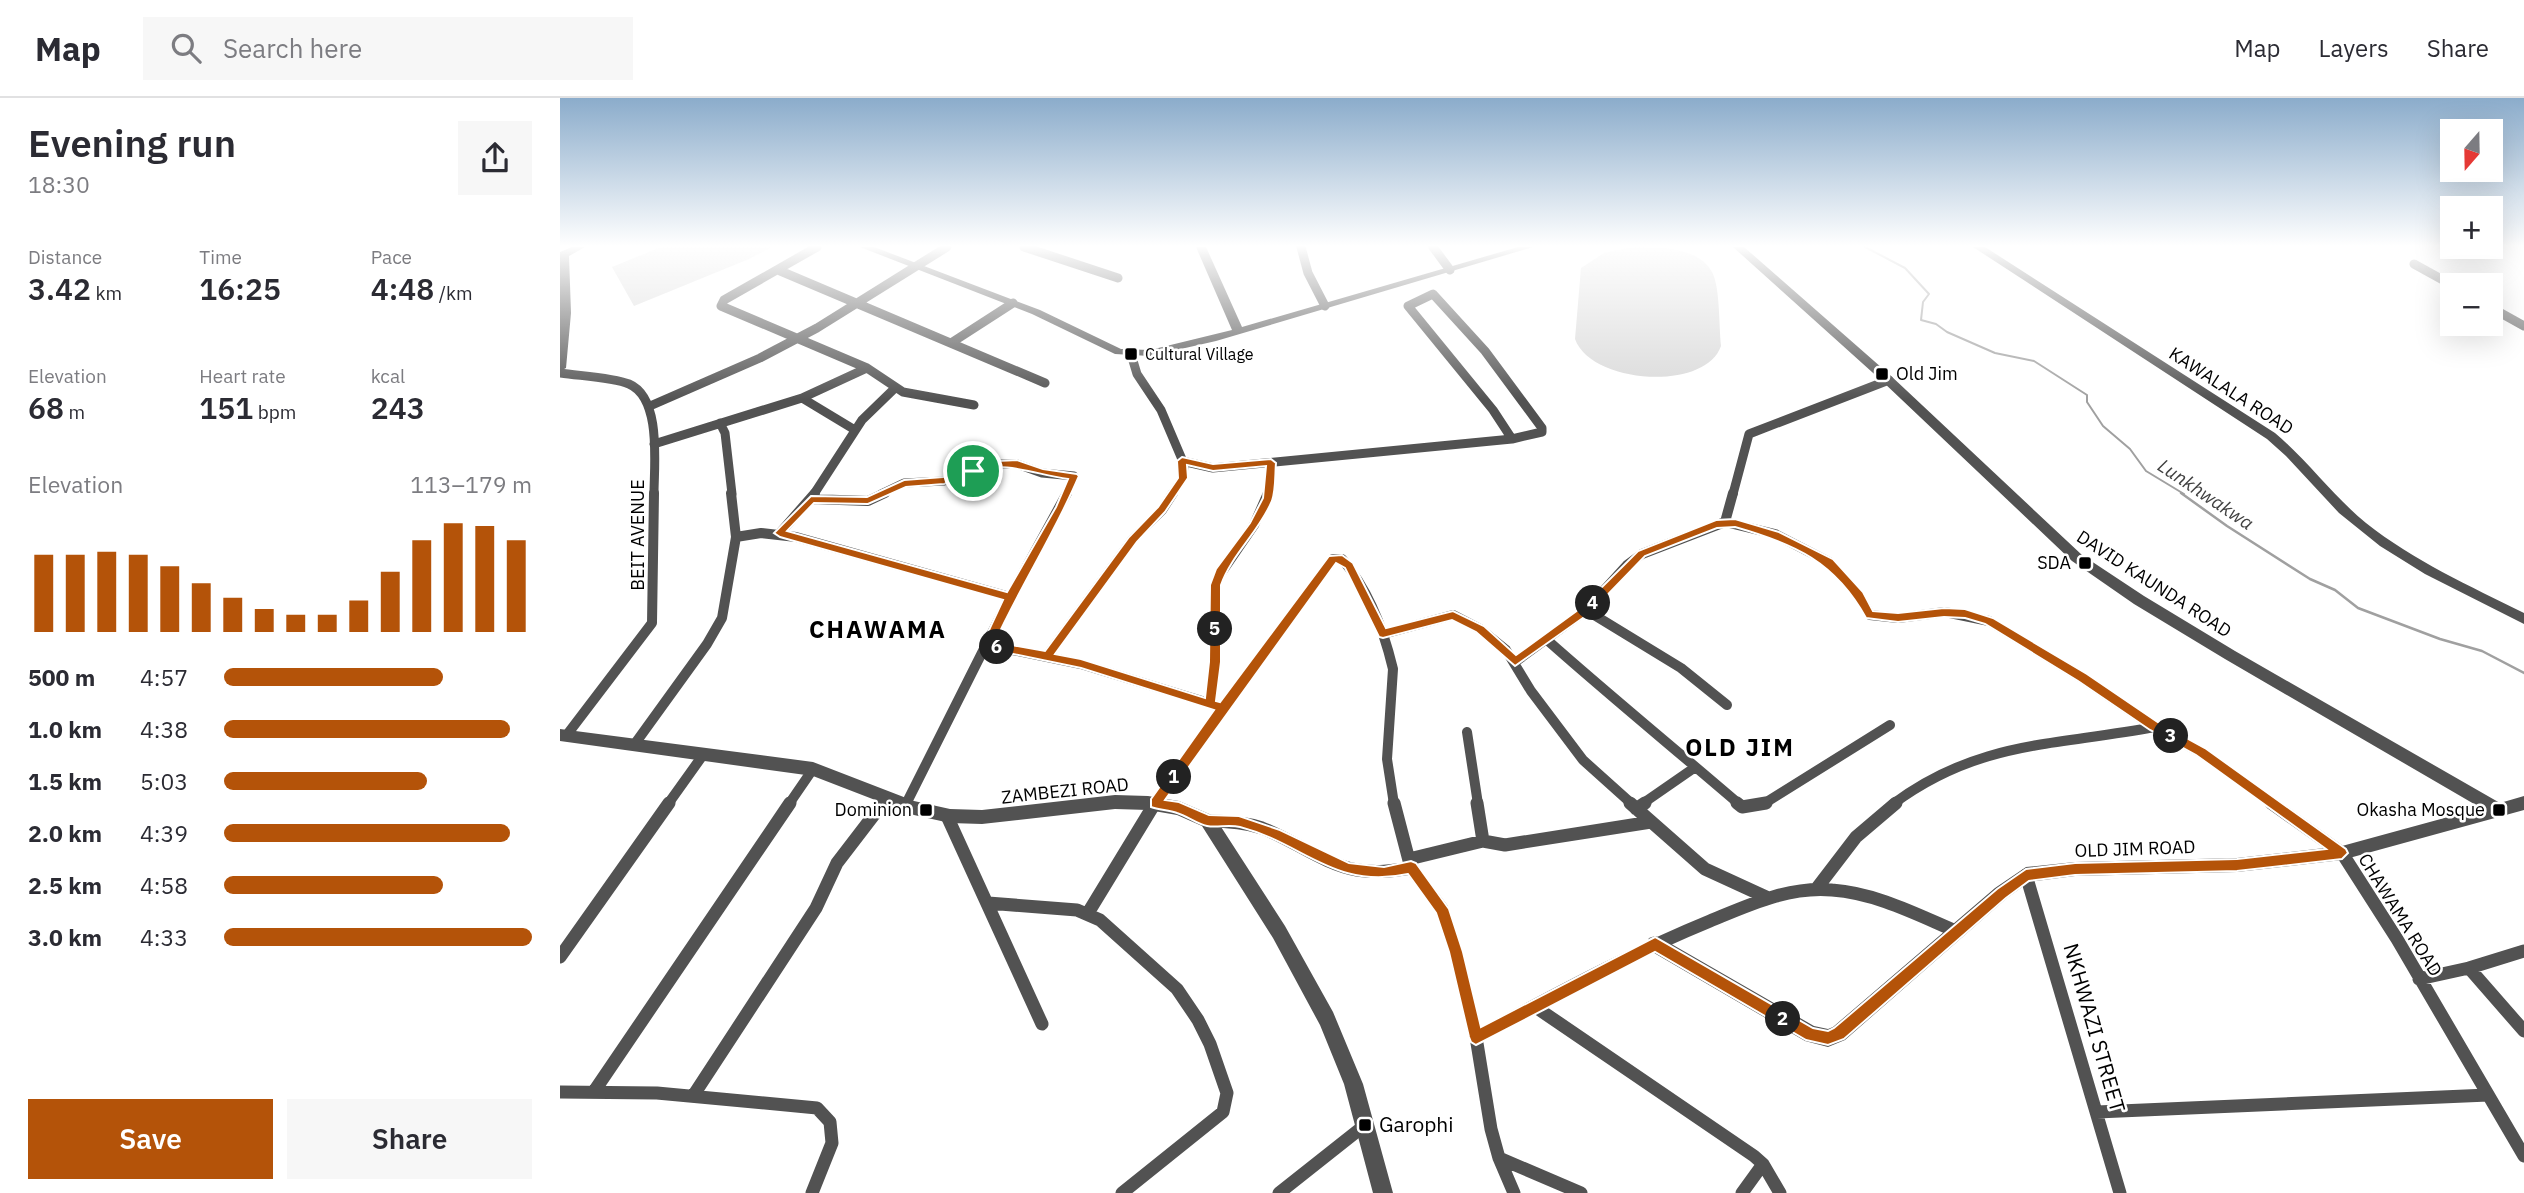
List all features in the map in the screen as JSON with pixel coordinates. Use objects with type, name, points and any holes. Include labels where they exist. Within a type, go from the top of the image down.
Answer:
[{"type":"street","points":[[727,298],[721,306],[867,368],[895,388],[913,395],[974,405]]},
{"type":"street","points":[[846,298],[1045,383]]},
{"type":"street","points":[[563,314],[560,371],[629,384],[641,392],[650,406],[760,358],[865,298]]},
{"type":"street","points":[[1000,298],[1057,322],[1102,346],[1131,354],[1174,349],[1352,298]]},
{"type":"street","points":[[1224,298],[1238,331]]},
{"type":"street","points":[[1321,298],[1325,306]]},
{"type":"street","points":[[1422,298],[1408,306],[1493,410],[1512,439]]},
{"type":"street","points":[[1182,461],[1213,468],[1512,439],[1539,434],[1542,428],[1485,351],[1437,298]]},
{"type":"street","name":"DAVID KAUNDA ROAD","points":[[1796,298],[1889,380],[2077,558],[2139,600],[2230,655],[2499,810]]},
{"type":"street","name":"KAWALALA ROAD","points":[[2057,298],[2271,436],[2291,451],[2344,510],[2377,537],[2417,563],[2524,618]]},
{"type":"street","points":[[951,343],[1013,303]]},
{"type":"street","points":[[2503,314],[2524,326]]},
{"type":"street","points":[[1047,656],[1133,539],[1162,510],[1183,478],[1182,461],[1161,410],[1136,374],[1131,354]]},
{"type":"street","points":[[654,444],[802,398],[867,368]]},
{"type":"street","points":[[1515,662],[1586,610],[1642,554],[1721,523],[1749,434],[1889,380]]},
{"type":"street","points":[[780,533],[811,499],[870,410],[895,388]]},
{"type":"street","points":[[802,398],[855,430]]},
{"type":"street","name":"BEIT AVENUE","points":[[563,736],[652,624],[654,444],[650,406]]},
{"type":"street","points":[[634,746],[722,618],[736,537],[725,433],[720,423]]},
{"type":"street","points":[[1210,704],[1215,662],[1217,579],[1254,525],[1268,498],[1271,463]]},
{"type":"street","points":[[811,499],[868,501],[904,483],[944,481],[998,464],[1017,464],[1042,473],[1074,476],[1061,507],[1010,597],[906,805]]},
{"type":"street","name":"CHAWAMA ROAD","points":[[1721,523],[1775,534],[1829,562],[1859,595],[1870,615],[1898,618],[1944,612],[1965,614],[1989,621],[2082,678],[2154,727],[2200,752],[2342,853],[2524,1156]]},
{"type":"street","points":[[736,537],[780,533],[1010,597]]},
{"type":"street","points":[[1088,912],[1155,803],[1223,708],[1333,559],[1342,559],[1349,566],[1383,634],[1393,669],[1387,759],[1396,815],[1410,863],[1442,909],[1456,952],[1476,1037],[1482,1082],[1499,1157],[1514,1193]]},
{"type":"street","points":[[1586,610],[1681,668],[1727,705]]},
{"type":"street","points":[[1383,634],[1453,615],[1480,629],[1506,650],[1531,691],[1583,760],[1705,869],[1766,897]]},
{"type":"street","points":[[1546,639],[1735,803],[1752,807],[1765,803],[1890,725]]},
{"type":"street","points":[[988,645],[1047,656],[1223,708]]},
{"type":"street","points":[[1817,888],[1846,845],[1912,790],[1962,762],[2027,745],[2091,739],[2154,727]]},
{"type":"street","points":[[1467,732],[1483,841]]},
{"type":"street","name":"ZAMBEZI ROAD","points":[[563,736],[813,769],[886,799],[947,816],[1018,816],[1118,802],[1155,803],[1179,808],[1208,821]]},
{"type":"street","points":[[560,957],[703,755]]},
{"type":"street","points":[[1636,809],[1695,768]]},
{"type":"street","points":[[595,1090],[813,769]]},
{"type":"street","points":[[693,1096],[816,908],[837,863],[886,799]]},
{"type":"street","name":"OLD JIM ROAD","points":[[2026,875],[2075,869],[2237,865],[2342,853],[2524,803]]},
{"type":"street","points":[[947,816],[1042,1024]]},
{"type":"street","points":[[1383,1193],[1341,1051],[1318,1000],[1287,942],[1208,821],[1224,819],[1250,825],[1280,836],[1335,865],[1384,873],[1483,841],[1505,845],[1651,822]]},
{"type":"street","points":[[1655,944],[1811,1035],[1828,1038],[1839,1034],[2026,875]]},
{"type":"street","name":"NKHWAZI STREET","points":[[2026,875],[2120,1193]]},
{"type":"street","points":[[1476,1037],[1655,944],[1766,897],[1817,888],[1881,902],[1958,932]]},
{"type":"street","points":[[988,902],[1088,912],[1177,989],[1210,1044],[1227,1093],[1223,1112],[1122,1193]]},
{"type":"street","points":[[2420,979],[2469,968],[2524,951]]},
{"type":"street","points":[[2469,968],[2524,1031]]},
{"type":"street","points":[[1534,1006],[1763,1164],[1780,1193]]},
{"type":"street","points":[[560,1092],[595,1090],[693,1096],[817,1108],[830,1122],[832,1143],[812,1193]]},
{"type":"street","points":[[2097,1112],[2488,1095]]},
{"type":"street","points":[[1279,1193],[1365,1125]]},
{"type":"street","points":[[1499,1157],[1581,1193]]},
{"type":"street","points":[[1742,1193],[1763,1164]]},
{"type":"shaded area","points":[[630,298],[653,298],[634,306]]},
{"type":"shaded area","points":[[1578,298],[1718,298],[1721,346],[1711,361],[1694,371],[1672,376],[1648,377],[1624,373],[1602,366],[1585,354],[1575,339]]},
{"type":"waterway","name":"Lunkhwakwa","points":[[1926,298],[1921,320],[1936,324],[1947,332],[1995,353],[2034,361],[2087,395],[2087,402],[2103,426],[2130,449],[2146,471],[2184,494]]},
{"type":"waterway","name":"Lunkhwakwa","points":[[2181,493],[2227,526],[2310,579],[2335,590],[2358,608],[2440,639],[2482,651],[2524,673]]},
{"type":"place","name":"Cultural Village","points":[[1131,354]]},
{"type":"place","name":"Old Jim","points":[[1882,374]]},
{"type":"place","name":"SDA","points":[[2085,563]]},
{"type":"place","name":"Dominion","points":[[926,810]]},
{"type":"place","name":"Okasha Mosque","points":[[2499,810]]},
{"type":"place","name":"Garophi","points":[[1365,1125]]},
{"type":"district","name":"CHAWAMA","points":[[878,630]]},
{"type":"district","name":"OLD JIM","points":[[1740,748]]},
{"type":"route","points":[[973,471],[944,481],[904,483],[868,501],[811,499],[780,533],[1010,597],[988,645],[1047,656],[1133,539],[1162,510],[1183,478],[1185,470],[1182,461],[1213,468],[1271,463],[1268,498],[1254,525],[1220,572],[1215,585],[1215,662],[1210,704],[1223,708],[1330,560],[1342,559],[1349,566],[1383,634],[1453,615],[1480,629],[1506,650],[1515,662],[1586,610],[1627,565],[1642,554],[1716,524],[1735,523],[1775,534],[1829,562],[1859,595],[1870,615],[1898,618],[1944,612],[1965,614],[1989,621],[2082,678],[2154,727],[2200,752],[2342,853],[2237,865],[2075,869],[2026,875],[2001,893],[1839,1034],[1828,1038],[1811,1035],[1655,944],[1476,1037],[1468,997],[1442,909],[1411,867],[1384,873],[1349,869],[1335,865],[1280,836],[1239,821],[1208,821],[1179,808],[1155,803],[1223,708],[1210,704],[1081,664],[988,645],[1010,597],[1061,507],[1074,476],[1042,473],[1017,464],[998,464],[973,471]]}]
